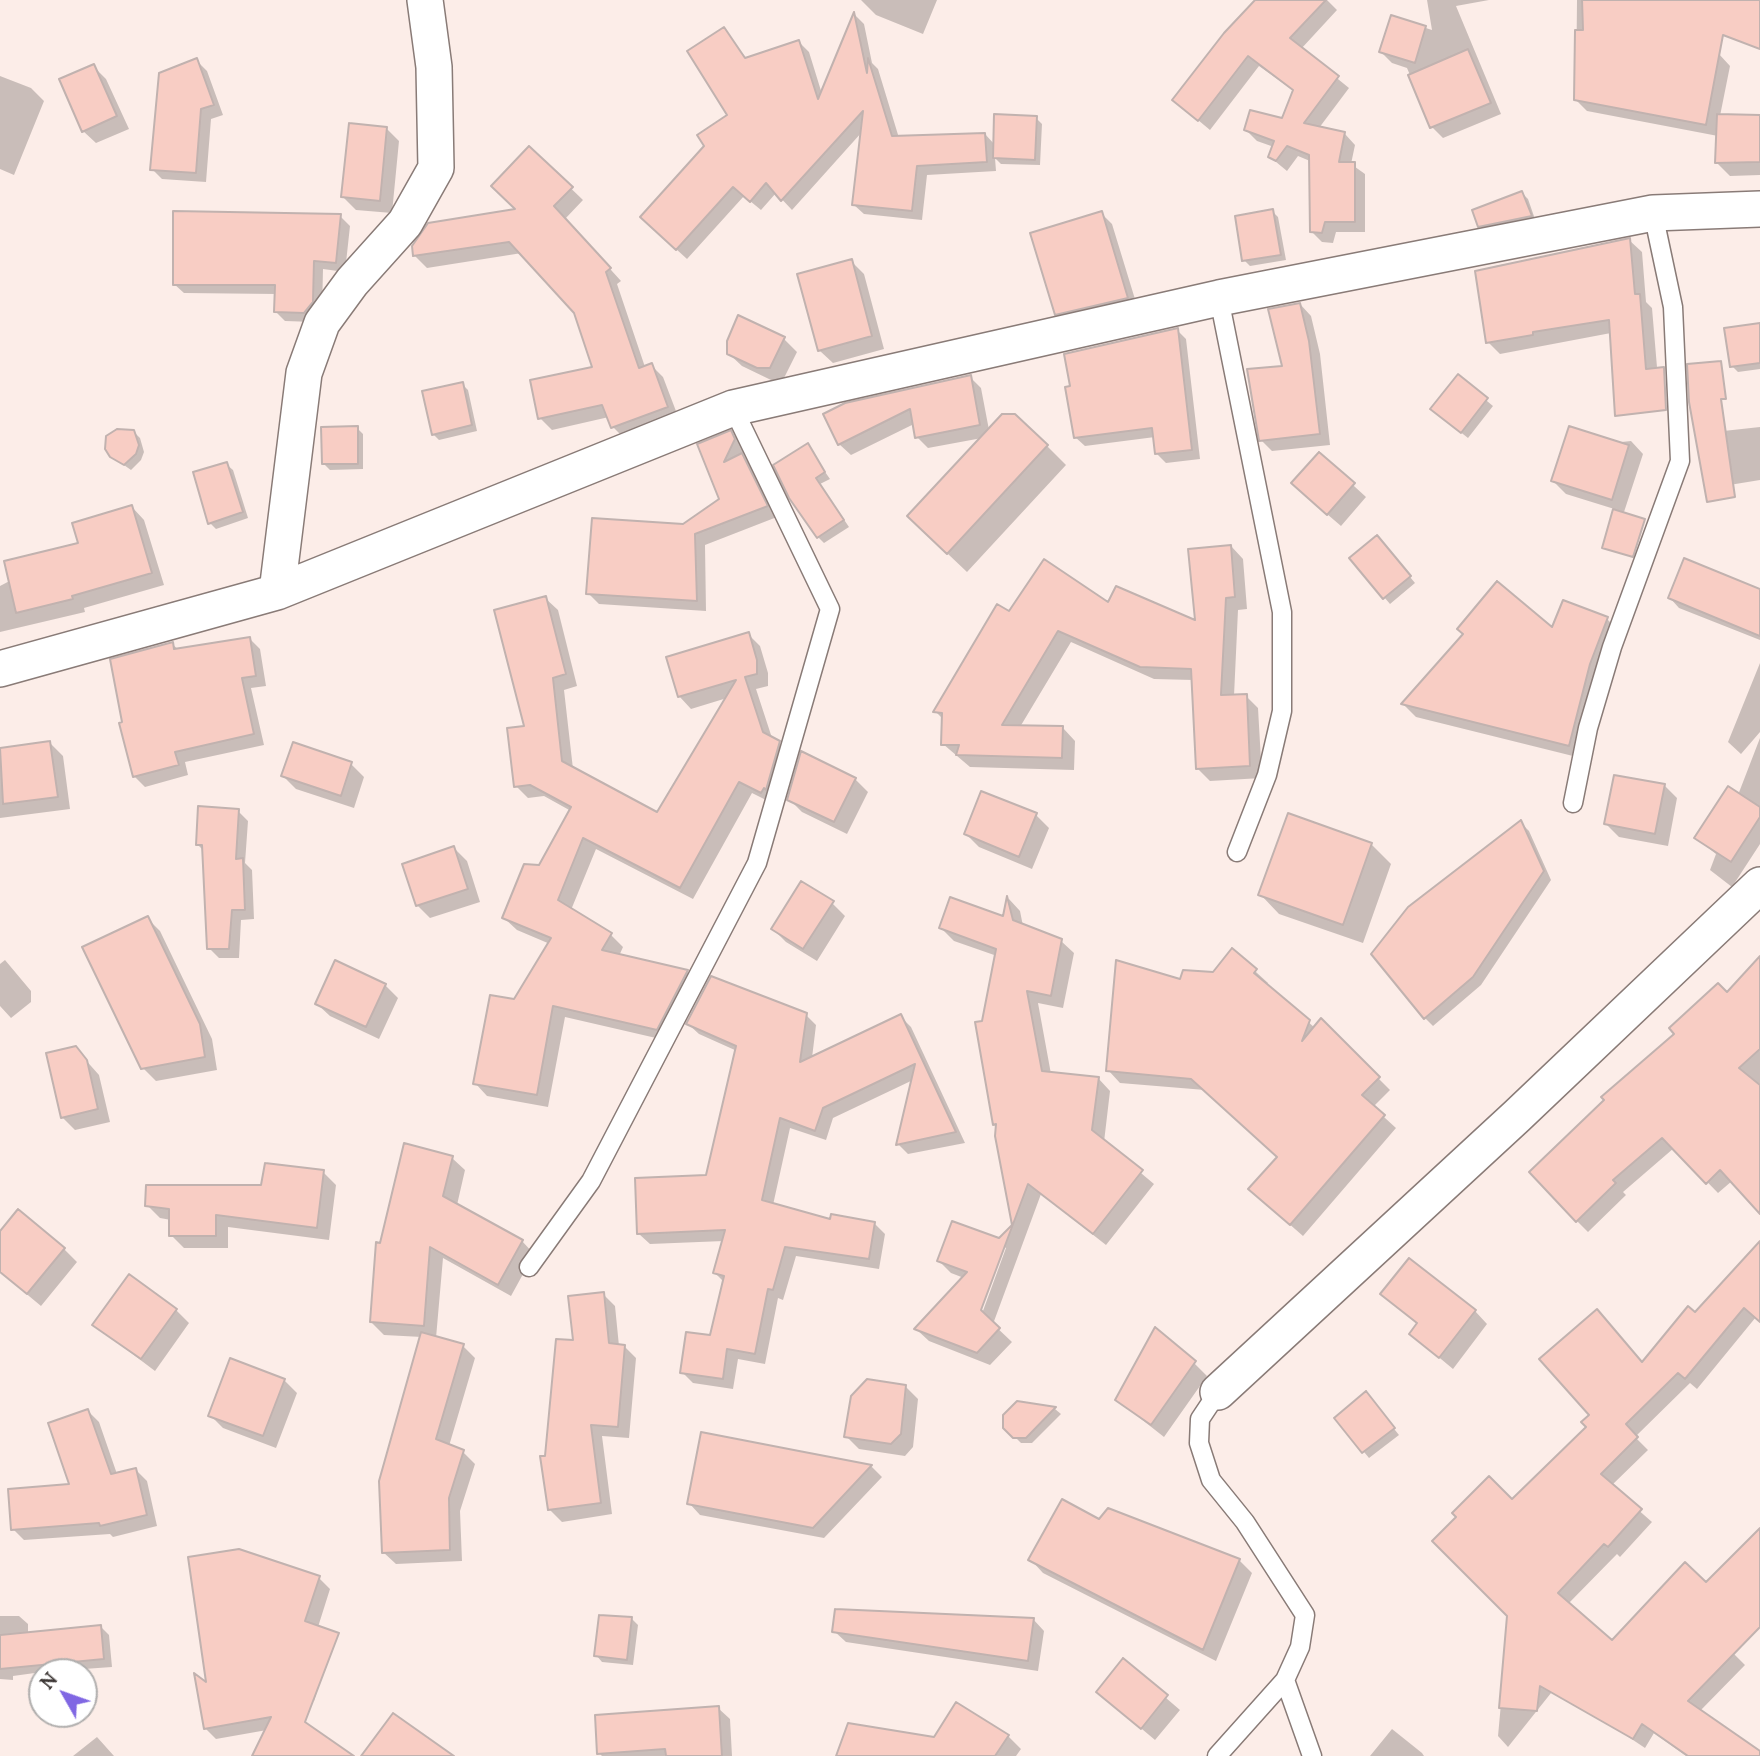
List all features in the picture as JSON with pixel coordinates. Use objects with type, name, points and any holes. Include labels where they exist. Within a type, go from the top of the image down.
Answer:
[{"type":"street","points":[[277,592],[304,373],[322,323],[352,282],[405,223],[436,168],[434,67],[425,0]]},
{"type":"street","points":[[0,669],[277,592],[733,408],[1219,298],[1653,213],[1760,209]]},
{"type":"street","points":[[1218,1392],[1517,1116],[1760,885]]},
{"type":"lane","points":[[1573,803],[1588,728],[1612,647],[1680,461],[1673,307],[1653,213]]},
{"type":"lane","points":[[1219,298],[1282,612],[1282,711],[1267,775],[1237,852]]},
{"type":"lane","points":[[529,1267],[591,1181],[757,863],[830,609],[733,408]]},
{"type":"lane","points":[[1217,1756],[1285,1680],[1300,1647],[1305,1615],[1245,1522],[1211,1480],[1199,1443],[1200,1419],[1218,1392]]},
{"type":"lane","points":[[1285,1680],[1312,1756]]},
{"type":"building","points":[[1255,0],[1326,0],[1290,38],[1339,76],[1304,123],[1345,132],[1339,162],[1355,162],[1355,222],[1325,222],[1322,233],[1310,232],[1309,155],[1287,146],[1276,161],[1268,157],[1274,141],[1244,130],[1250,110],[1282,118],[1293,90],[1248,56],[1198,121],[1172,100],[1224,33]]},
{"type":"building","points":[[1582,0],[1760,0],[1760,49],[1723,35],[1706,125],[1574,100],[1575,30],[1583,30]]},
{"type":"building","points":[[854,12],[867,73],[868,58],[892,136],[985,133],[987,162],[917,166],[912,211],[852,205],[863,111],[781,201],[766,183],[750,202],[733,187],[676,250],[640,217],[704,146],[697,135],[727,115],[687,51],[724,27],[745,58],[799,40],[818,99]]},
{"type":"building","points":[[1391,15],[1426,26],[1415,63],[1379,52]]},
{"type":"building","points":[[1468,49],[1491,103],[1430,128],[1408,75]]},
{"type":"building","points":[[197,58],[214,105],[201,109],[196,173],[150,170],[159,73]]},
{"type":"building","points":[[94,64],[117,116],[82,132],[59,79]]},
{"type":"building","points":[[994,114],[1037,116],[1035,160],[993,158]]},
{"type":"building","points":[[1717,114],[1760,115],[1760,162],[1715,163]]},
{"type":"building","points":[[349,123],[387,127],[380,201],[341,197]]},
{"type":"building","points":[[529,146],[573,187],[554,206],[611,268],[606,272],[639,368],[652,363],[668,407],[611,428],[602,405],[538,419],[530,380],[592,367],[574,313],[509,242],[413,256],[412,246],[428,223],[515,209],[491,186]]},
{"type":"building","points":[[1522,191],[1532,216],[1478,227],[1472,210]]},
{"type":"building","points":[[1273,209],[1281,255],[1242,261],[1235,216]]},
{"type":"building","points":[[173,211],[341,214],[336,263],[314,261],[313,302],[304,313],[274,312],[275,285],[173,285]]},
{"type":"building","points":[[1102,211],[1128,298],[1055,315],[1030,233]]},
{"type":"building","points":[[1630,238],[1635,294],[1640,294],[1646,369],[1664,367],[1666,410],[1615,416],[1609,320],[1533,332],[1533,335],[1486,343],[1475,271]]},
{"type":"building","points":[[852,259],[872,336],[818,351],[797,274]]},
{"type":"building","points":[[1300,303],[1309,341],[1320,434],[1259,441],[1247,369],[1282,366],[1268,309]]},
{"type":"building","points":[[738,315],[785,337],[770,368],[757,368],[727,354],[727,341]]},
{"type":"building","points":[[1760,323],[1760,363],[1730,367],[1724,328]]},
{"type":"building","points":[[1178,328],[1192,450],[1155,454],[1152,428],[1074,438],[1065,387],[1070,386],[1064,354]]},
{"type":"building","points":[[1721,361],[1726,399],[1721,399],[1735,497],[1707,502],[1689,402],[1687,364]]},
{"type":"building","points":[[1458,374],[1488,398],[1461,433],[1430,409]]},
{"type":"building","points":[[971,375],[980,425],[915,438],[910,409],[838,445],[823,414],[845,403]]},
{"type":"building","points":[[463,382],[472,425],[432,435],[422,391]]},
{"type":"building","points":[[1002,414],[1015,414],[1048,445],[947,554],[907,516]]},
{"type":"building","points":[[358,426],[358,464],[322,464],[321,427]]},
{"type":"building","points":[[1569,426],[1629,445],[1612,500],[1551,481]]},
{"type":"building","points":[[117,429],[134,430],[139,445],[136,454],[124,465],[110,457],[105,449],[106,436]]},
{"type":"building","points":[[731,430],[735,439],[724,462],[742,453],[768,506],[695,534],[697,601],[586,594],[592,518],[683,524],[719,499],[697,444]]},
{"type":"building","points":[[808,443],[825,472],[816,478],[844,520],[817,538],[789,498],[773,465]]},
{"type":"building","points":[[1319,452],[1355,483],[1327,515],[1291,483]]},
{"type":"building","points":[[227,462],[243,512],[208,524],[193,472]]},
{"type":"building","points":[[132,505],[152,573],[72,596],[73,599],[16,613],[4,561],[78,543],[72,523]]},
{"type":"building","points":[[1613,509],[1645,519],[1633,557],[1602,548]]},
{"type":"building","points":[[1377,535],[1411,576],[1383,599],[1349,558]]},
{"type":"building","points":[[1231,545],[1235,597],[1226,598],[1221,695],[1247,694],[1250,766],[1196,769],[1191,669],[1140,667],[1058,631],[1002,725],[1063,726],[1062,758],[956,755],[959,745],[941,745],[942,713],[933,712],[997,604],[1009,611],[1044,559],[1108,602],[1116,586],[1195,620],[1188,549]]},
{"type":"building","points":[[1684,558],[1760,589],[1760,636],[1668,598]]},
{"type":"building","points":[[1497,581],[1552,627],[1563,600],[1608,617],[1590,664],[1569,746],[1401,704],[1463,634],[1457,629]]},
{"type":"building","points":[[546,596],[566,674],[553,678],[562,761],[657,812],[736,680],[678,697],[666,657],[749,632],[757,660],[757,674],[745,677],[763,732],[780,741],[766,790],[764,788],[761,793],[739,782],[680,888],[583,838],[558,900],[612,933],[602,950],[688,970],[657,1030],[553,1006],[537,1095],[473,1084],[490,995],[514,999],[551,938],[502,918],[524,864],[539,865],[571,807],[530,785],[514,787],[507,728],[524,726],[494,610]]},
{"type":"building","points":[[250,637],[256,676],[242,678],[254,734],[175,752],[179,765],[133,777],[119,723],[122,722],[110,659],[173,642],[174,649]]},
{"type":"building","points":[[50,741],[58,797],[3,804],[0,748]]},
{"type":"building","points":[[293,742],[352,762],[341,796],[281,776]]},
{"type":"building","points":[[801,751],[856,778],[834,822],[787,800]]},
{"type":"building","points":[[1614,775],[1665,784],[1655,834],[1604,824]]},
{"type":"building","points":[[1728,786],[1760,807],[1760,817],[1731,862],[1694,838]]},
{"type":"building","points":[[981,791],[1037,813],[1019,857],[964,834]]},
{"type":"building","points":[[198,806],[239,809],[236,859],[243,858],[245,910],[232,910],[229,949],[207,949],[202,845],[196,845]]},
{"type":"building","points":[[1288,813],[1372,843],[1343,925],[1258,895]]},
{"type":"building","points":[[1521,820],[1544,871],[1473,977],[1424,1019],[1371,954],[1408,907]]},
{"type":"building","points":[[454,846],[468,889],[416,906],[402,864]]},
{"type":"building","points":[[801,881],[834,901],[803,949],[771,929]]},
{"type":"building","points":[[1007,896],[1013,920],[1062,939],[1051,996],[1027,991],[1042,1071],[1099,1077],[1092,1130],[1143,1170],[1093,1234],[1028,1184],[981,1310],[1000,1328],[977,1353],[914,1329],[967,1272],[937,1261],[952,1221],[999,1238],[1012,1225],[995,1136],[996,1124],[993,1125],[975,1022],[982,1021],[996,949],[939,928],[950,897],[1003,916]]},
{"type":"building","points":[[148,916],[200,1024],[205,1057],[141,1069],[82,947]]},
{"type":"building","points":[[1232,948],[1257,969],[1254,973],[1310,1020],[1302,1041],[1321,1018],[1380,1077],[1362,1095],[1385,1115],[1290,1225],[1248,1189],[1277,1157],[1191,1079],[1106,1071],[1116,960],[1180,979],[1183,970],[1213,972]]},
{"type":"building","points":[[1760,956],[1760,1049],[1739,1068],[1760,1085],[1760,1214],[1720,1170],[1706,1184],[1662,1138],[1613,1180],[1616,1183],[1576,1222],[1529,1172],[1604,1100],[1601,1097],[1674,1034],[1669,1028],[1718,983],[1727,992]]},
{"type":"building","points":[[335,960],[386,984],[366,1027],[315,1004]]},
{"type":"building","points":[[711,976],[807,1013],[800,1062],[901,1014],[956,1132],[896,1145],[915,1064],[823,1108],[815,1131],[780,1118],[762,1200],[830,1219],[831,1214],[875,1222],[869,1259],[785,1247],[773,1290],[768,1289],[755,1354],[727,1349],[723,1379],[680,1373],[686,1332],[710,1335],[724,1276],[713,1273],[725,1230],[637,1234],[635,1178],[706,1175],[736,1046],[686,1024]]},
{"type":"building","points":[[76,1046],[87,1060],[98,1109],[61,1118],[46,1053]]},
{"type":"building","points":[[404,1143],[453,1156],[443,1196],[523,1240],[498,1285],[430,1247],[424,1326],[370,1322],[376,1242],[380,1243]]},
{"type":"building","points":[[265,1163],[324,1170],[317,1228],[216,1215],[216,1236],[169,1236],[169,1209],[145,1206],[146,1185],[261,1185]]},
{"type":"building","points":[[18,1209],[65,1248],[27,1294],[0,1272],[0,1231]]},
{"type":"building","points":[[1760,1241],[1760,1322],[1744,1308],[1685,1379],[1678,1373],[1626,1424],[1638,1437],[1601,1474],[1642,1509],[1608,1547],[1604,1544],[1558,1593],[1612,1640],[1685,1562],[1706,1582],[1760,1528],[1760,1627],[1688,1701],[1760,1751],[1760,1756],[1688,1756],[1642,1724],[1633,1739],[1540,1686],[1537,1711],[1499,1708],[1507,1616],[1432,1541],[1456,1517],[1452,1513],[1489,1476],[1512,1499],[1586,1427],[1581,1422],[1589,1415],[1539,1359],[1597,1309],[1642,1362],[1688,1306],[1695,1312]]},
{"type":"building","points":[[1409,1258],[1476,1310],[1439,1358],[1409,1334],[1417,1323],[1380,1294]]},
{"type":"building","points":[[129,1274],[177,1309],[141,1359],[92,1325]]},
{"type":"building","points":[[604,1292],[609,1343],[625,1345],[618,1427],[591,1425],[601,1503],[548,1510],[540,1456],[545,1456],[556,1339],[573,1340],[568,1296]]},
{"type":"building","points":[[1155,1327],[1196,1361],[1151,1425],[1115,1400]]},
{"type":"building","points":[[421,1332],[464,1344],[436,1439],[464,1450],[449,1498],[450,1550],[382,1553],[379,1481]]},
{"type":"building","points":[[230,1358],[285,1379],[263,1436],[208,1416]]},
{"type":"building","points":[[867,1379],[906,1385],[901,1434],[891,1444],[844,1437],[851,1396]]},
{"type":"building","points":[[1366,1391],[1395,1428],[1362,1453],[1334,1418]]},
{"type":"building","points":[[1017,1401],[1056,1407],[1026,1438],[1013,1438],[1003,1428],[1003,1415]]},
{"type":"building","points":[[88,1409],[111,1474],[136,1468],[147,1515],[100,1526],[99,1523],[11,1530],[8,1489],[69,1484],[48,1423]]},
{"type":"building","points":[[701,1432],[872,1465],[813,1528],[687,1504]]},
{"type":"building","points":[[1062,1499],[1099,1519],[1108,1508],[1240,1559],[1203,1650],[1028,1560]]},
{"type":"building","points":[[239,1549],[320,1576],[305,1621],[339,1633],[305,1722],[354,1756],[252,1756],[271,1717],[204,1729],[194,1673],[206,1682],[188,1557]]},
{"type":"building","points":[[835,1609],[1034,1618],[1028,1661],[832,1632]]},
{"type":"building","points":[[599,1615],[632,1617],[627,1660],[594,1656]]},
{"type":"building","points":[[101,1625],[104,1659],[28,1658],[28,1666],[0,1669],[0,1635]]},
{"type":"building","points":[[1123,1658],[1168,1695],[1141,1729],[1096,1692]]},
{"type":"building","points":[[956,1702],[1009,1735],[995,1756],[836,1756],[848,1723],[934,1737]]},
{"type":"building","points":[[719,1706],[722,1756],[666,1756],[665,1749],[597,1754],[595,1715]]},
{"type":"building","points":[[393,1713],[454,1756],[361,1756]]}]
